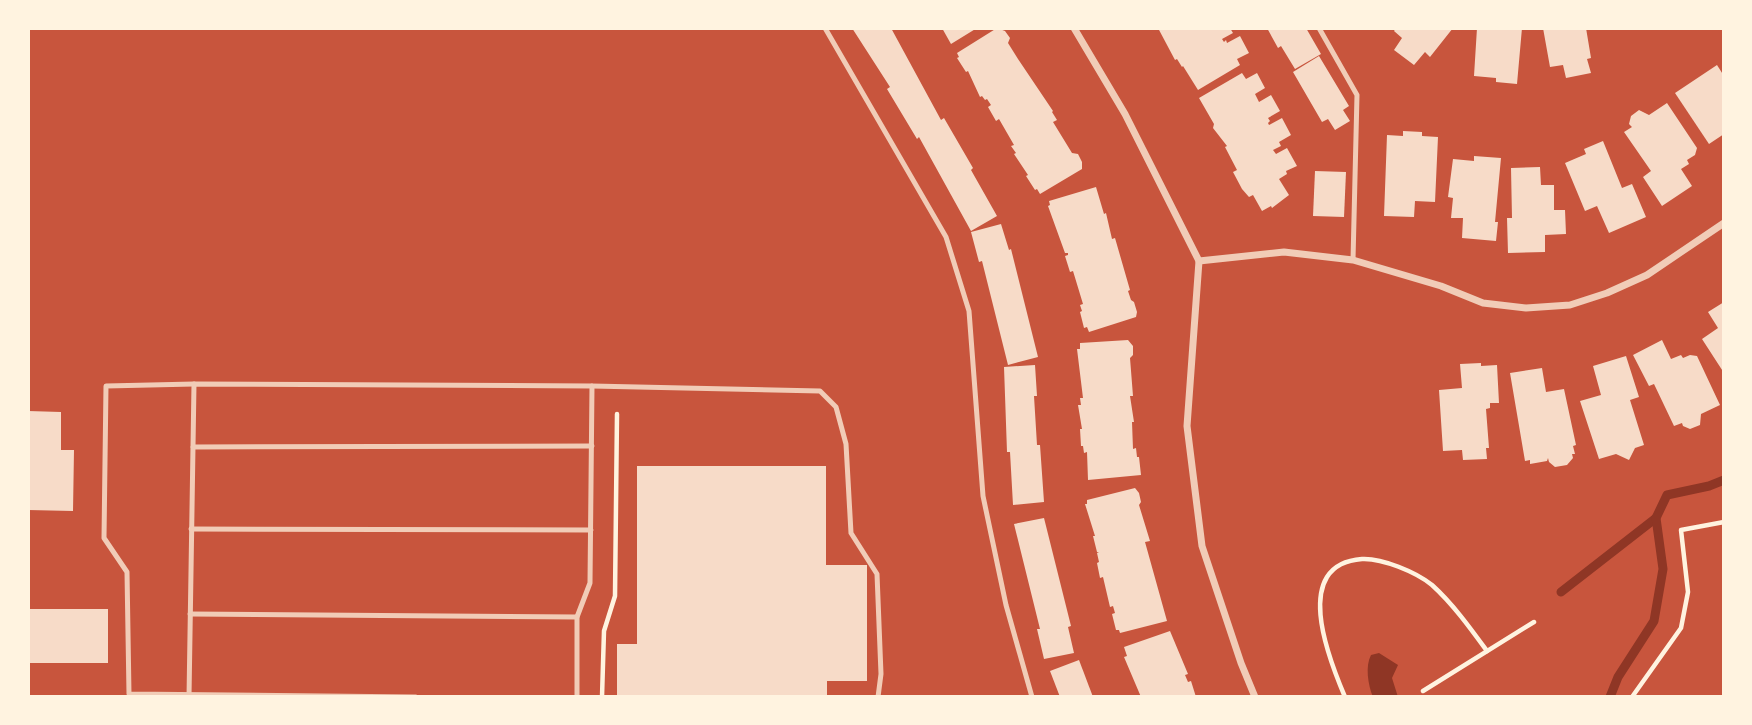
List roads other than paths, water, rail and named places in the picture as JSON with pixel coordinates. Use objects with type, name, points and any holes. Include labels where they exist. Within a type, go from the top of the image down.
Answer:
[{"type":"street","points":[[1074,28],[1125,114],[1199,261],[1187,426],[1202,546],[1255,697]]},
{"type":"street","points":[[1199,261],[1284,252],[1353,260],[1441,286],[1483,303],[1526,308],[1570,305],[1607,293],[1647,275],[1724,223]]},
{"type":"lane","points":[[825,28],[946,237],[969,312],[983,496],[1006,605],[1032,697]]},
{"type":"lane","points":[[1319,28],[1357,95],[1353,260]]},
{"type":"lane","points":[[189,696],[194,384]]},
{"type":"lane","points":[[416,697],[129,694],[127,572],[104,538],[107,386],[592,386],[820,391],[836,407],[846,444],[851,533],[877,574],[881,674],[878,697]]},
{"type":"lane","points":[[577,697],[577,617],[590,583],[592,386]]},
{"type":"lane","points":[[193,447],[592,446]]},
{"type":"lane","points":[[191,529],[591,530]]},
{"type":"lane","points":[[190,614],[577,617]]},
{"type":"waterway","points":[[1610,697],[1618,677],[1654,621],[1663,569],[1656,518],[1667,495],[1724,480]]},
{"type":"waterway","points":[[1561,592],[1656,518]]}]
